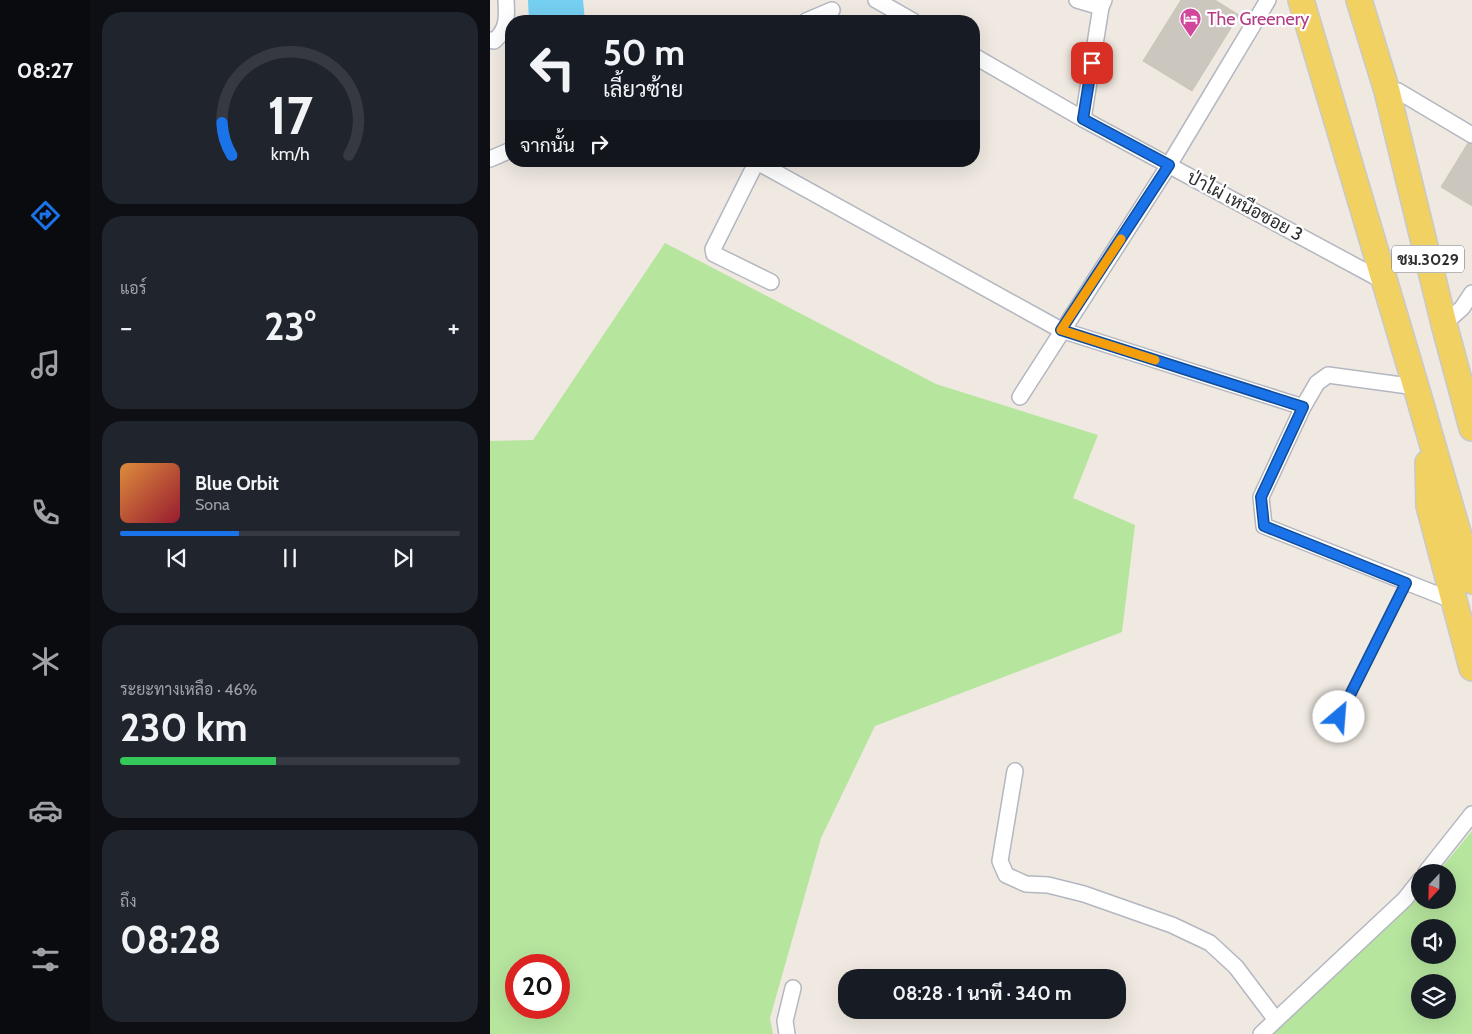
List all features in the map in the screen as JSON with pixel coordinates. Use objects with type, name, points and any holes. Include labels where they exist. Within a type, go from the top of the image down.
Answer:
[{"type":"main road","name":"ชม.3029","points":[[1301,0],[1472,581]]},
{"type":"main road","name":"ชม.3029","points":[[1359,0],[1386,91],[1472,428]]},
{"type":"main road","name":"ชม.3029","points":[[1444,324],[1472,364]]},
{"type":"main road","name":"ชม.3029","points":[[1426,426],[1430,506],[1472,668]]},
{"type":"street","points":[[506,0],[507,15]]},
{"type":"street","points":[[876,0],[902,15]]},
{"type":"street","points":[[1077,0],[1102,3],[1083,119]]},
{"type":"street","points":[[1020,396],[1169,165],[1268,0]]},
{"type":"street","points":[[820,15],[832,10]]},
{"type":"street","points":[[490,40],[494,41],[502,34],[505,26]]},
{"type":"street","name":"ป่าไผ่ เหนือซอย 3","points":[[980,59],[1083,119],[1385,282]]},
{"type":"street","points":[[1386,91],[1398,91],[1472,135]]},
{"type":"street","points":[[490,159],[505,153]]},
{"type":"street","points":[[754,167],[712,249],[714,254],[771,282]]},
{"type":"street","points":[[768,167],[1061,330],[1303,407]]},
{"type":"street","points":[[1444,324],[1462,308],[1472,293]]},
{"type":"street","points":[[1416,387],[1328,375],[1318,383],[1303,407],[1261,497],[1264,526],[1454,601]]},
{"type":"street","points":[[1015,771],[1000,861],[1006,875],[1026,884],[1048,885],[1084,894],[1172,925],[1210,943],[1236,967],[1276,1020]]},
{"type":"street","points":[[1432,864],[1472,814]]},
{"type":"street","points":[[1261,1034],[1411,891]]},
{"type":"street","points":[[787,1034],[785,1022],[793,988]]},
{"type":"lane","points":[[1339,717],[1406,583]]},
{"type":"green space","points":[[665,243],[936,384],[1098,435],[1073,498],[1135,525],[1122,632],[875,726],[821,838],[770,1018],[773,1034],[490,1034],[490,441],[533,440]]},
{"type":"green space","points":[[1472,831],[1472,1034],[1272,1034],[1411,905],[1411,909],[1456,909],[1456,864],[1445,864]]},
{"type":"water","points":[[528,0],[583,0],[584,15],[529,15]]},
{"type":"building","name":"The Greenery","points":[[1181,0],[1215,0],[1239,15],[1192,91],[1143,61]]},
{"type":"building","points":[[1468,143],[1472,144],[1472,206],[1441,187]]},
{"type":"slow traffic","points":[[1121,239],[1061,330],[1155,360]]},
{"type":"place","name":"The Greenery","points":[[1191,38]]},
{"type":"route","points":[[1092,63],[1083,119],[1169,165],[1061,330],[1303,407],[1261,497],[1264,526],[1406,583],[1339,717]]}]
